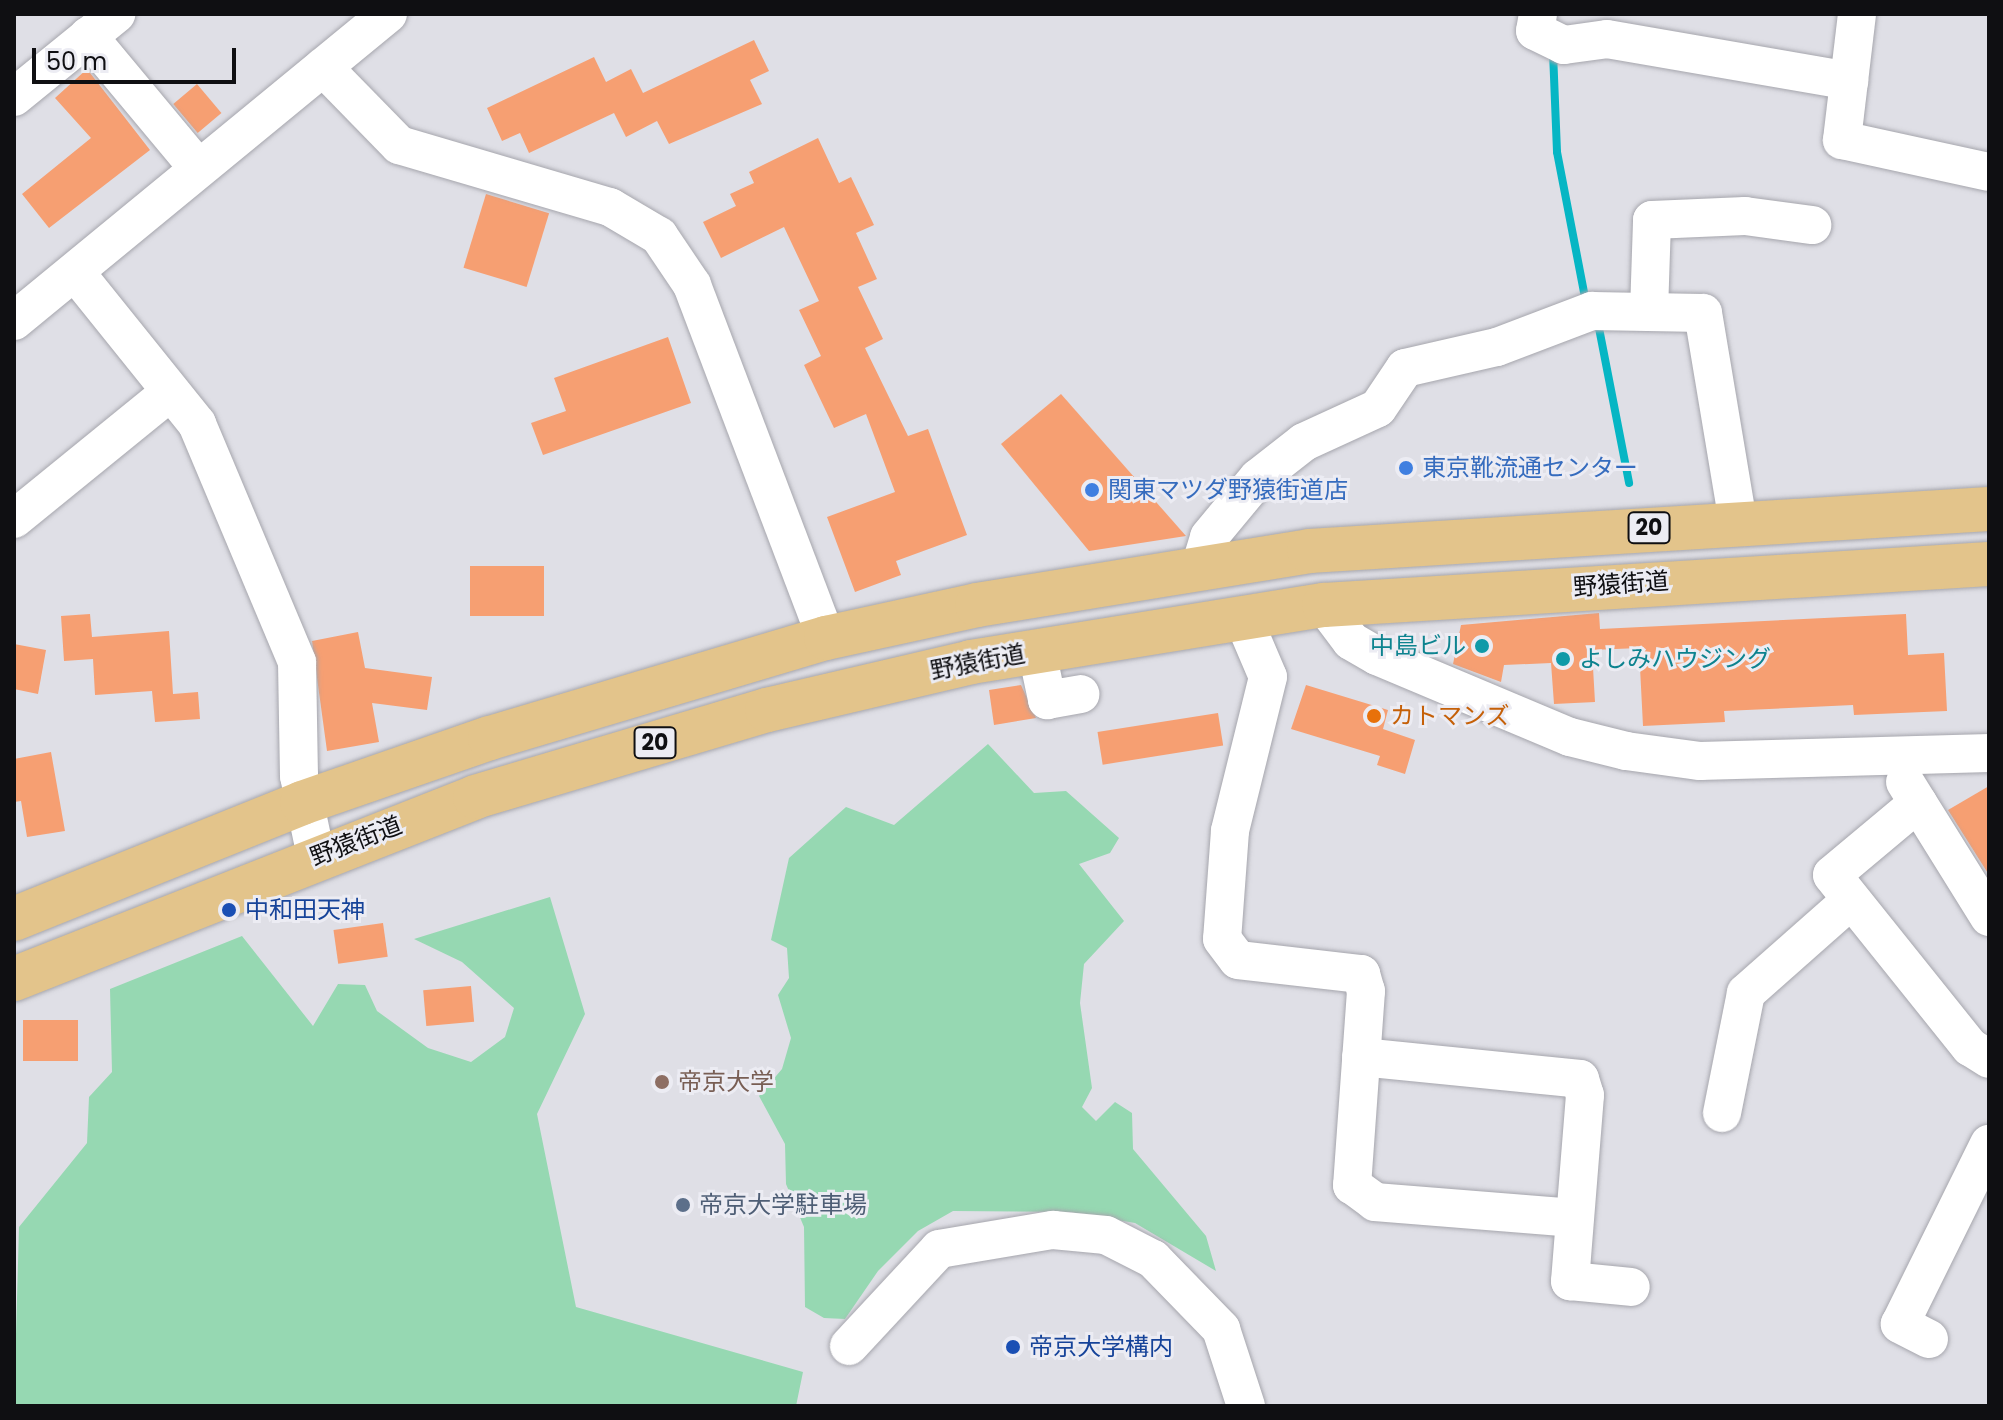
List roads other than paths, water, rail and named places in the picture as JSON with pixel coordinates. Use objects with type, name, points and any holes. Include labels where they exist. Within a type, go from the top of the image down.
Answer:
[{"type":"main road","name":"20","points":[[14,919],[302,803],[826,638],[1200,567],[1309,551],[1470,538],[1989,509]]},
{"type":"main road","points":[[1470,538],[1455,553],[1455,568],[1480,594]]},
{"type":"main road","points":[[1309,551],[1324,605]]},
{"type":"main road","name":"野猿街道","points":[[14,979],[316,856],[475,797],[767,710],[971,662],[1324,605],[1989,564]]},
{"type":"street","points":[[14,321],[388,14]]},
{"type":"street","points":[[1538,14],[1535,31],[1564,45],[1607,39],[1849,81]]},
{"type":"street","points":[[1857,14],[1842,140],[1989,172]]},
{"type":"street","points":[[14,97],[102,25],[198,168]]},
{"type":"street","points":[[323,67],[399,145],[610,207],[659,236],[692,285],[826,638]]},
{"type":"street","points":[[1649,312],[1652,220],[1745,216],[1812,225]]},
{"type":"street","points":[[75,272],[197,424],[297,662],[302,803],[316,856]]},
{"type":"street","points":[[1200,567],[1209,537],[1258,478],[1304,442],[1378,408],[1405,368],[1497,347],[1592,311],[1703,313],[1738,523]]},
{"type":"street","points":[[14,519],[170,392]]},
{"type":"street","points":[[1324,605],[1351,641],[1377,656],[1570,737],[1700,761],[1989,753]]},
{"type":"street","points":[[1242,616],[1268,677],[1230,831],[1224,948],[1238,960],[1361,974],[1361,1057],[1351,1176],[1357,1193],[1375,1202],[1574,1218]]},
{"type":"street","points":[[1041,671],[1047,700],[1080,694]]},
{"type":"street","points":[[1889,756],[1989,917]]},
{"type":"street","points":[[1918,803],[1832,875],[1849,902],[1970,1047],[1989,1059]]},
{"type":"street","points":[[1722,1113],[1746,993],[1849,902]]},
{"type":"street","points":[[1361,1057],[1580,1079],[1585,1095],[1570,1281],[1631,1287]]},
{"type":"street","points":[[1929,1339],[1900,1324],[1989,1144]]},
{"type":"street","points":[[849,1346],[939,1249],[1053,1230],[1106,1235],[1153,1259],[1221,1329],[1246,1406]]},
{"type":"waterway","points":[[1553,52],[1557,152],[1584,292]]},
{"type":"waterway","points":[[1598,323],[1629,483]]},
{"type":"place","name":"東京靴流通センター","points":[[1406,468]]},
{"type":"place","name":"関東マツダ野猿街道店","points":[[1092,490]]},
{"type":"place","name":"中島ビル","points":[[1482,646]]},
{"type":"place","name":"よしみハウジング","points":[[1563,659]]},
{"type":"place","name":"カトマンズ","points":[[1374,716]]},
{"type":"place","name":"中和田天神","points":[[229,910]]},
{"type":"place","name":"帝京大学","points":[[662,1082]]},
{"type":"place","name":"帝京大学駐車場","points":[[683,1205]]},
{"type":"place","name":"帝京大学構内","points":[[1013,1347]]}]
